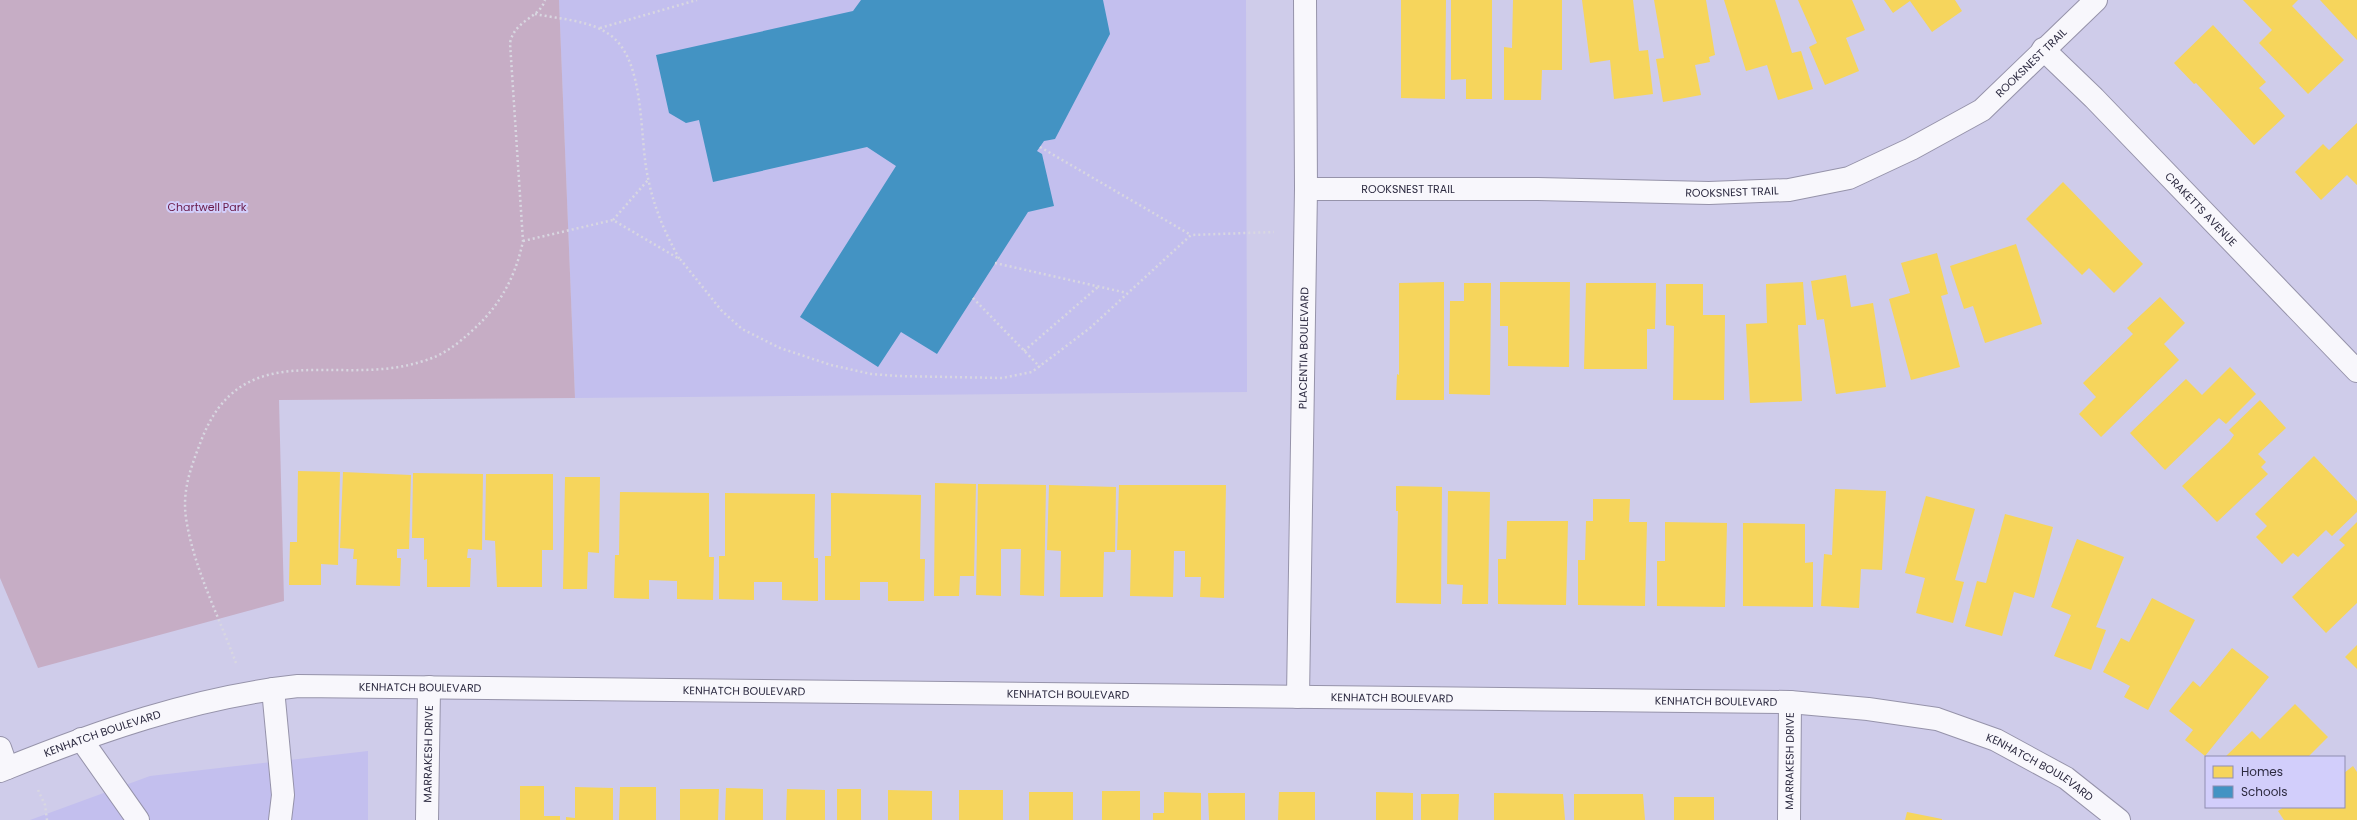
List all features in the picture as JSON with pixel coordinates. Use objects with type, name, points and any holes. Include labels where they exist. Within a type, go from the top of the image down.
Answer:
[{"type":"street","name":"PLACENTIA BOULEVARD","points":[[1298,696],[1306,189],[1305,0]]},
{"type":"street","name":"ROOKSNEST TRAIL","points":[[1306,189],[1538,189],[1709,194],[1797,188],[1848,178],[1911,149],[1982,110],[2043,49],[2096,0]]},
{"type":"street","name":"CRAKETTS AVENUE","points":[[2043,49],[2094,98],[2357,371]]},
{"type":"street","name":"KENHATCH BOULEVARD","points":[[2,762],[181,708],[273,688],[298,686],[1790,702],[1868,709],[1937,719],[1996,740],[2066,778],[2119,820]]},
{"type":"street","name":"MARRAKESH DRIVE","points":[[427,820],[429,687]]},
{"type":"street","points":[[273,688],[283,795],[280,820]]},
{"type":"street","name":"MARRAKESH DRIVE","points":[[1789,820],[1790,702]]},
{"type":"street","points":[[81,739],[138,820]]},
{"type":"path","points":[[247,694],[192,545],[186,518],[185,499],[189,476],[205,431],[217,408],[230,394],[257,378],[295,372],[387,369],[419,363],[457,345],[480,323],[501,299],[516,268],[523,241],[510,43],[520,24],[541,8],[545,0]]},
{"type":"path","points":[[600,28],[697,0]]},
{"type":"path","points":[[534,13],[600,28],[617,41],[631,65],[636,85],[648,180],[658,218],[680,260],[721,310],[739,326],[780,348],[831,365],[884,376],[996,378],[1022,375],[1040,367],[1090,328],[1191,235]]},
{"type":"path","points":[[1040,148],[1191,235],[1305,231]]},
{"type":"path","points":[[523,241],[613,220],[648,180]]},
{"type":"path","points":[[613,220],[680,260]]},
{"type":"path","points":[[996,263],[1099,286],[1127,294]]},
{"type":"path","points":[[1024,351],[1099,286]]},
{"type":"path","points":[[973,298],[1040,367]]},
{"type":"shaded area","points":[[559,0],[1246,0],[1247,392],[575,398]]},
{"type":"shaded area","points":[[368,751],[368,820],[30,820],[150,776]]},
{"type":"green space","name":"Chartwell Park","points":[[0,0],[559,0],[575,398],[279,400],[284,601],[38,668],[0,578]]},
{"type":"building: Homes","points":[[1401,0],[1446,0],[1445,99],[1401,98]]},
{"type":"building: Homes","points":[[1451,0],[1492,0],[1492,99],[1466,99],[1466,79],[1451,80]]},
{"type":"building: Homes","points":[[1513,0],[1562,0],[1562,70],[1542,70],[1541,100],[1504,100],[1504,47],[1512,48]]},
{"type":"building: Homes","points":[[1582,0],[1633,0],[1639,51],[1648,50],[1653,94],[1614,99],[1610,60],[1590,63]]},
{"type":"building: Homes","points":[[1654,0],[1706,0],[1715,55],[1709,57],[1710,62],[1695,65],[1701,95],[1663,102],[1656,59],[1664,58]]},
{"type":"building: Homes","points":[[1724,0],[1775,0],[1792,53],[1801,51],[1813,89],[1778,100],[1767,65],[1746,71]]},
{"type":"building: Homes","points":[[1798,0],[1852,0],[1865,30],[1846,38],[1859,71],[1825,85],[1809,47],[1817,43]]},
{"type":"building: Homes","points":[[1884,0],[1955,0],[1962,11],[1932,32],[1910,1],[1893,13]]},
{"type":"building: Homes","points":[[2243,0],[2298,0],[2292,6],[2344,60],[2308,94],[2259,43],[2272,30]]},
{"type":"building: Homes","points":[[2320,0],[2357,0],[2357,40]]},
{"type":"building: Homes","points":[[2213,25],[2266,82],[2259,88],[2285,116],[2254,145],[2196,83],[2194,84],[2174,63]]},
{"type":"building: Homes","points":[[2357,123],[2357,185],[2347,175],[2321,200],[2295,172],[2323,144],[2329,150]]},
{"type":"building: Homes","points":[[2063,182],[2143,264],[2114,293],[2089,268],[2082,275],[2026,219]]},
{"type":"building: Homes","points":[[2016,244],[2042,324],[1985,343],[1973,306],[1964,309],[1950,266]]},
{"type":"building: Homes","points":[[1937,253],[1948,294],[1941,296],[1960,367],[1911,380],[1889,299],[1910,293],[1901,263]]},
{"type":"building: Homes","points":[[1846,275],[1851,307],[1873,303],[1886,387],[1836,394],[1824,319],[1817,320],[1811,281]]},
{"type":"building: Homes","points":[[1444,282],[1444,400],[1396,400],[1397,374],[1399,375],[1399,283]]},
{"type":"building: Homes","points":[[1500,282],[1570,282],[1569,367],[1508,366],[1508,326],[1500,326]]},
{"type":"building: Homes","points":[[1803,282],[1806,325],[1798,325],[1802,401],[1750,403],[1746,324],[1767,323],[1766,284]]},
{"type":"building: Homes","points":[[1464,283],[1491,283],[1490,395],[1449,394],[1450,301],[1464,301]]},
{"type":"building: Homes","points":[[1586,283],[1656,283],[1655,329],[1647,329],[1647,369],[1584,369]]},
{"type":"building: Homes","points":[[1666,284],[1703,284],[1703,315],[1725,315],[1724,400],[1673,400],[1674,326],[1666,325]]},
{"type":"building: Homes","points":[[2160,297],[2185,323],[2164,344],[2179,360],[2101,437],[2079,414],[2096,397],[2083,383],[2133,334],[2127,328]]},
{"type":"building: Homes","points":[[2230,367],[2256,394],[2226,424],[2219,418],[2165,470],[2130,433],[2186,379],[2202,395]]},
{"type":"building: Homes","points":[[2260,400],[2286,428],[2258,454],[2266,462],[2261,467],[2268,474],[2217,522],[2182,486],[2229,442],[2234,435],[2229,430]]},
{"type":"building: Homes","points":[[2314,456],[2357,501],[2357,512],[2332,536],[2326,530],[2298,557],[2293,553],[2282,564],[2256,537],[2267,526],[2255,514]]},
{"type":"building: Homes","points":[[298,471],[340,472],[338,565],[321,564],[321,585],[289,585],[290,542],[297,542]]},
{"type":"building: Homes","points":[[343,472],[411,475],[409,549],[397,549],[397,558],[401,558],[400,586],[356,585],[357,559],[353,559],[354,549],[340,548]]},
{"type":"building: Homes","points":[[413,473],[483,474],[482,550],[468,549],[467,558],[471,558],[470,587],[427,587],[427,559],[424,560],[424,538],[412,538]]},
{"type":"building: Homes","points":[[486,474],[553,474],[553,550],[542,550],[542,587],[497,587],[495,541],[485,540]]},
{"type":"building: Homes","points":[[565,477],[600,477],[599,553],[588,552],[587,589],[563,589]]},
{"type":"building: Homes","points":[[935,483],[976,484],[974,576],[960,576],[959,596],[934,596]]},
{"type":"building: Homes","points":[[978,484],[1046,485],[1044,596],[1020,595],[1021,549],[1001,549],[1001,596],[976,595]]},
{"type":"building: Homes","points":[[1049,485],[1116,487],[1115,552],[1104,552],[1103,597],[1060,597],[1061,551],[1047,550]]},
{"type":"building: Homes","points":[[1119,485],[1226,485],[1224,598],[1200,597],[1201,577],[1185,577],[1185,551],[1174,551],[1173,597],[1130,596],[1131,550],[1117,550]]},
{"type":"building: Homes","points":[[1396,486],[1442,487],[1441,604],[1396,603],[1398,511],[1396,511]]},
{"type":"building: Homes","points":[[1835,489],[1886,491],[1882,570],[1861,569],[1859,608],[1821,606],[1824,554],[1832,555]]},
{"type":"building: Homes","points":[[1448,491],[1490,492],[1488,604],[1462,604],[1463,585],[1447,584]]},
{"type":"building: Homes","points":[[620,492],[709,493],[709,557],[714,557],[713,600],[677,599],[677,581],[649,580],[649,599],[614,598],[615,555],[619,555]]},
{"type":"building: Homes","points":[[725,493],[815,494],[814,558],[818,558],[818,601],[782,600],[782,582],[754,582],[754,600],[719,599],[719,556],[725,556]]},
{"type":"building: Homes","points":[[831,493],[921,495],[920,559],[925,559],[924,601],[888,601],[888,582],[860,582],[860,600],[825,600],[825,556],[831,556]]},
{"type":"building: Homes","points":[[1926,496],[1975,509],[1955,580],[1964,582],[1953,623],[1916,613],[1925,578],[1905,573]]},
{"type":"building: Homes","points":[[1593,499],[1630,499],[1629,522],[1647,522],[1645,606],[1578,605],[1578,560],[1585,560],[1586,521],[1593,521]]},
{"type":"building: Homes","points":[[2005,514],[2053,527],[2034,598],[2014,592],[2002,636],[1965,626],[1977,581],[1986,583]]},
{"type":"building: Homes","points":[[1507,521],[1568,521],[1566,605],[1498,604],[1498,559],[1506,559]]},
{"type":"building: Homes","points":[[1665,522],[1727,523],[1725,607],[1657,606],[1657,561],[1665,561]]},
{"type":"building: Homes","points":[[2357,522],[2357,603],[2326,633],[2292,597],[2345,545],[2339,540]]},
{"type":"building: Homes","points":[[1743,523],[1805,524],[1805,563],[1813,562],[1813,607],[1743,606]]},
{"type":"building: Homes","points":[[2077,539],[2124,557],[2096,627],[2106,630],[2091,670],[2054,656],[2071,615],[2051,607]]},
{"type":"building: Homes","points":[[2152,598],[2195,620],[2148,710],[2124,697],[2130,686],[2103,672],[2121,638],[2129,642]]},
{"type":"building: Homes","points":[[2357,645],[2357,669],[2345,657]]},
{"type":"building: Homes","points":[[2232,648],[2269,677],[2205,756],[2185,740],[2193,730],[2169,711],[2193,681],[2200,687]]},
{"type":"building: Homes","points":[[2295,704],[2328,737],[2309,756],[2226,756],[2252,731],[2260,739]]},
{"type":"building: Homes","points":[[2353,766],[2357,772],[2357,820],[2284,820],[2278,811],[2282,808],[2345,808],[2345,772]]},
{"type":"building: Homes","points":[[520,786],[544,786],[544,816],[560,816],[560,820],[520,820]]},
{"type":"building: Homes","points":[[575,787],[613,788],[613,820],[566,820],[566,817],[575,818]]},
{"type":"building: Homes","points":[[620,787],[656,787],[656,820],[619,820]]},
{"type":"building: Homes","points":[[726,788],[763,789],[763,820],[725,820]]},
{"type":"building: Homes","points":[[680,789],[719,789],[718,820],[680,820]]},
{"type":"building: Homes","points":[[787,789],[825,790],[825,820],[786,820]]},
{"type":"building: Homes","points":[[837,789],[861,789],[861,820],[837,820]]},
{"type":"building: Homes","points":[[888,790],[932,791],[932,820],[888,820]]},
{"type":"building: Homes","points":[[959,790],[1003,790],[1003,820],[959,820]]},
{"type":"building: Homes","points":[[1102,791],[1140,791],[1140,820],[1102,820]]},
{"type":"building: Homes","points":[[1029,792],[1073,792],[1073,820],[1029,820]]},
{"type":"building: Homes","points":[[1164,792],[1201,793],[1201,820],[1153,820],[1153,813],[1164,813]]},
{"type":"building: Homes","points":[[1279,792],[1315,792],[1315,820],[1278,820]]},
{"type":"building: Homes","points":[[1376,792],[1413,793],[1413,820],[1376,820]]},
{"type":"building: Homes","points":[[1208,793],[1245,793],[1245,820],[1209,820]]},
{"type":"building: Homes","points":[[1494,793],[1563,794],[1565,820],[1494,820]]},
{"type":"building: Homes","points":[[1421,794],[1459,794],[1458,820],[1421,820]]},
{"type":"building: Homes","points":[[1574,794],[1643,794],[1645,820],[1574,820]]},
{"type":"building: Homes","points":[[1674,797],[1714,797],[1714,820],[1674,820]]},
{"type":"building: Homes","points":[[1907,812],[1942,819],[1942,820],[1905,820]]},
{"type":"building: Schools","points":[[861,0],[1103,0],[1110,34],[1055,139],[1044,141],[1037,151],[1042,154],[1054,206],[1028,212],[937,354],[901,332],[878,367],[800,317],[896,166],[867,147],[713,182],[699,120],[686,123],[669,113],[656,55],[853,11]]}]
